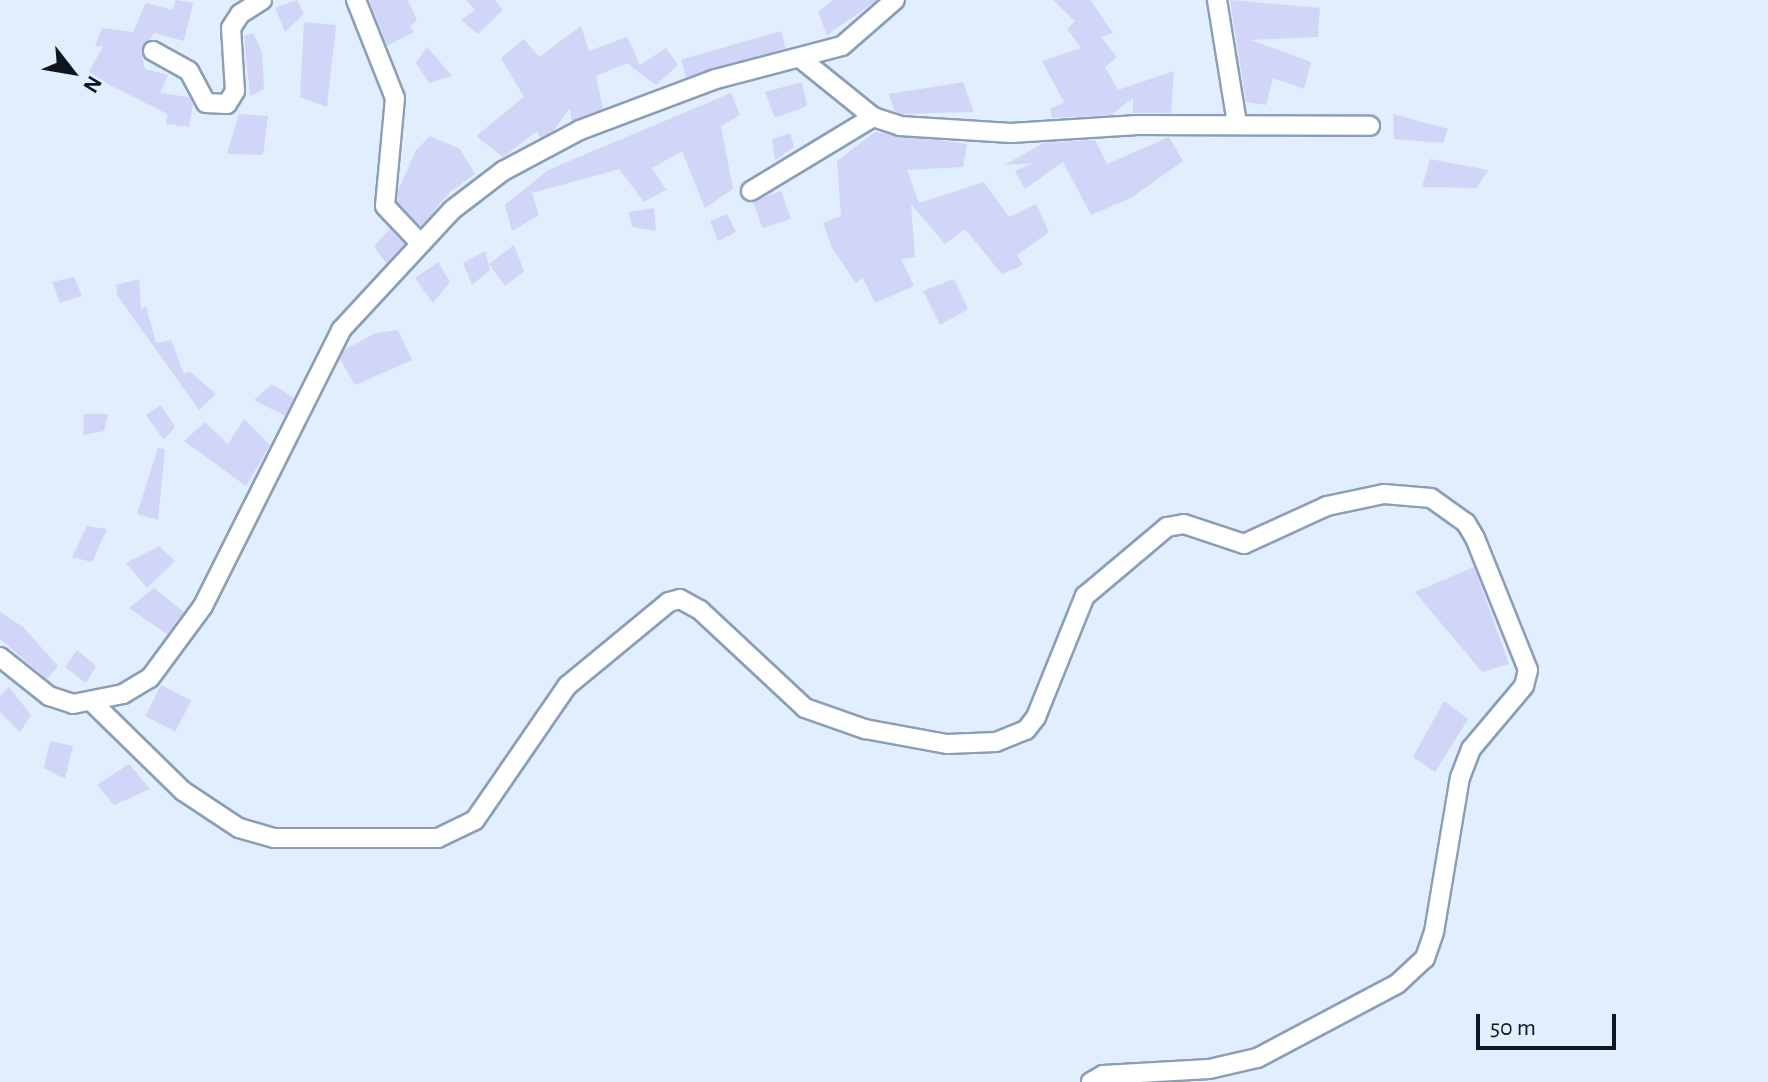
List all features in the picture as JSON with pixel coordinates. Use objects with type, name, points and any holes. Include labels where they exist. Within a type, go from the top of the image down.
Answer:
[{"type":"street","points":[[153,51],[189,71],[206,103],[227,104],[235,91],[231,28],[240,14],[262,0]]},
{"type":"street","points":[[356,0],[395,98],[385,206],[419,242]]},
{"type":"street","points":[[0,657],[49,696],[73,704],[93,703],[150,678],[189,631],[341,330],[419,242],[503,171],[580,130],[716,79],[842,46],[895,0]]},
{"type":"street","points":[[1217,0],[1237,124]]},
{"type":"street","points":[[800,58],[873,117],[900,126],[1011,133],[1237,124],[1370,126]]},
{"type":"street","points":[[751,191],[873,117]]},
{"type":"street","points":[[93,703],[183,791],[239,828],[274,838],[438,838],[475,820],[567,686],[669,602],[680,599],[700,610],[805,708],[865,729],[947,744],[996,742],[1026,730],[1036,717],[1085,596],[1167,527],[1184,524],[1244,544],[1327,506],[1384,494],[1431,498],[1466,523],[1475,538],[1528,670],[1524,686],[1471,749],[1460,777],[1434,932],[1425,958],[1397,984],[1257,1058],[1209,1069],[1103,1075],[1091,1082]]},
{"type":"building","points":[[176,0],[193,3],[184,41],[154,33],[141,52],[145,69],[168,75],[160,93],[189,97],[193,105],[189,127],[166,124],[167,114],[88,74],[103,46],[95,46],[102,28],[133,32],[146,3],[172,10]]},
{"type":"building","points":[[297,0],[304,14],[285,32],[275,8]]},
{"type":"building","points":[[369,0],[408,0],[417,20],[410,27],[414,32],[387,46]]},
{"type":"building","points":[[466,0],[495,0],[503,10],[478,34],[461,20],[475,10]]},
{"type":"building","points":[[833,0],[877,0],[827,35],[818,12]]},
{"type":"building","points":[[1053,0],[1090,0],[1113,33],[1101,37],[1117,57],[1105,67],[1118,90],[1174,71],[1171,113],[1133,113],[1133,98],[1111,115],[1052,118],[1050,109],[1064,102],[1042,61],[1081,48],[1067,29],[1075,21]]},
{"type":"building","points":[[1230,0],[1320,8],[1318,37],[1251,40],[1311,62],[1304,89],[1273,78],[1266,105],[1246,102]]},
{"type":"building","points":[[304,22],[336,25],[327,107],[300,97]]},
{"type":"building","points":[[581,26],[589,51],[627,37],[640,65],[666,48],[678,65],[656,85],[627,63],[596,76],[603,109],[572,121],[570,108],[553,131],[540,138],[537,131],[503,157],[476,136],[524,97],[501,58],[524,39],[539,57]]},
{"type":"building","points":[[781,31],[786,48],[686,77],[681,60]]},
{"type":"building","points":[[253,33],[262,52],[264,89],[250,96],[244,36]]},
{"type":"building","points":[[427,47],[452,76],[429,83],[416,63]]},
{"type":"building","points":[[802,82],[807,106],[775,118],[765,92]]},
{"type":"building","points":[[963,82],[974,112],[902,114],[895,112],[889,94]]},
{"type":"building","points":[[731,93],[740,115],[721,126],[733,189],[705,208],[682,151],[652,168],[666,190],[644,202],[619,169],[532,193],[539,215],[512,231],[505,205],[548,170]]},
{"type":"building","points":[[239,114],[268,116],[263,155],[227,154]]},
{"type":"building","points":[[1393,114],[1448,129],[1443,143],[1394,139]]},
{"type":"building","points":[[875,132],[967,144],[963,167],[907,170],[919,203],[984,182],[1009,217],[1036,204],[1049,232],[1017,255],[1023,265],[1002,274],[965,229],[945,244],[911,204],[915,257],[901,259],[914,286],[875,303],[863,278],[856,283],[832,248],[823,223],[841,216],[837,161]]},
{"type":"building","points":[[790,133],[794,147],[775,160],[772,139]]},
{"type":"building","points":[[430,136],[460,149],[475,174],[450,192],[421,226],[397,202],[398,191],[416,150]]},
{"type":"building","points":[[1169,137],[1183,161],[1131,198],[1091,215],[1063,162],[1025,189],[1015,171],[1034,163],[1004,165],[1044,143],[1095,140],[1107,164]]},
{"type":"building","points":[[1430,159],[1488,170],[1477,188],[1422,187]]},
{"type":"building","points":[[781,191],[791,218],[763,229],[753,201]]},
{"type":"building","points":[[654,208],[656,231],[632,227],[629,212]]},
{"type":"building","points":[[727,214],[736,232],[718,241],[710,221]]},
{"type":"building","points":[[390,229],[404,244],[386,263],[374,246]]},
{"type":"building","points":[[514,245],[524,271],[505,286],[489,264]]},
{"type":"building","points":[[485,251],[490,270],[472,285],[463,263]]},
{"type":"building","points":[[438,262],[450,282],[433,303],[415,278]]},
{"type":"building","points":[[74,277],[82,296],[60,303],[52,282]]},
{"type":"building","points":[[139,279],[141,309],[146,306],[156,343],[171,340],[184,374],[190,372],[216,394],[199,410],[117,295],[116,285]]},
{"type":"building","points":[[954,279],[968,309],[940,325],[923,291]]},
{"type":"building","points":[[398,330],[412,360],[355,385],[340,359],[344,350],[376,333]]},
{"type":"building","points":[[272,384],[294,398],[285,416],[254,400]]},
{"type":"building","points":[[161,405],[175,427],[164,440],[146,415]]},
{"type":"building","points":[[84,414],[108,414],[104,431],[83,435]]},
{"type":"building","points":[[244,419],[270,445],[246,486],[184,441],[205,422],[228,444]]},
{"type":"building","points":[[158,448],[165,449],[158,520],[137,514]]},
{"type":"building","points":[[87,526],[107,529],[92,562],[72,557]]},
{"type":"building","points":[[159,546],[175,561],[147,588],[126,563]]},
{"type":"building","points":[[1474,567],[1509,664],[1482,672],[1415,592]]},
{"type":"building","points":[[154,588],[184,612],[167,634],[129,608]]},
{"type":"building","points":[[0,612],[23,627],[58,666],[47,679],[0,639]]},
{"type":"building","points":[[77,650],[96,666],[86,683],[65,667]]},
{"type":"building","points":[[161,685],[191,700],[175,732],[145,716]]},
{"type":"building","points":[[9,687],[31,715],[20,732],[0,712],[0,696]]},
{"type":"building","points":[[1444,701],[1468,719],[1435,772],[1413,757]]},
{"type":"building","points":[[50,741],[73,746],[65,779],[44,768]]},
{"type":"building","points":[[129,764],[150,789],[114,805],[97,785]]}]
